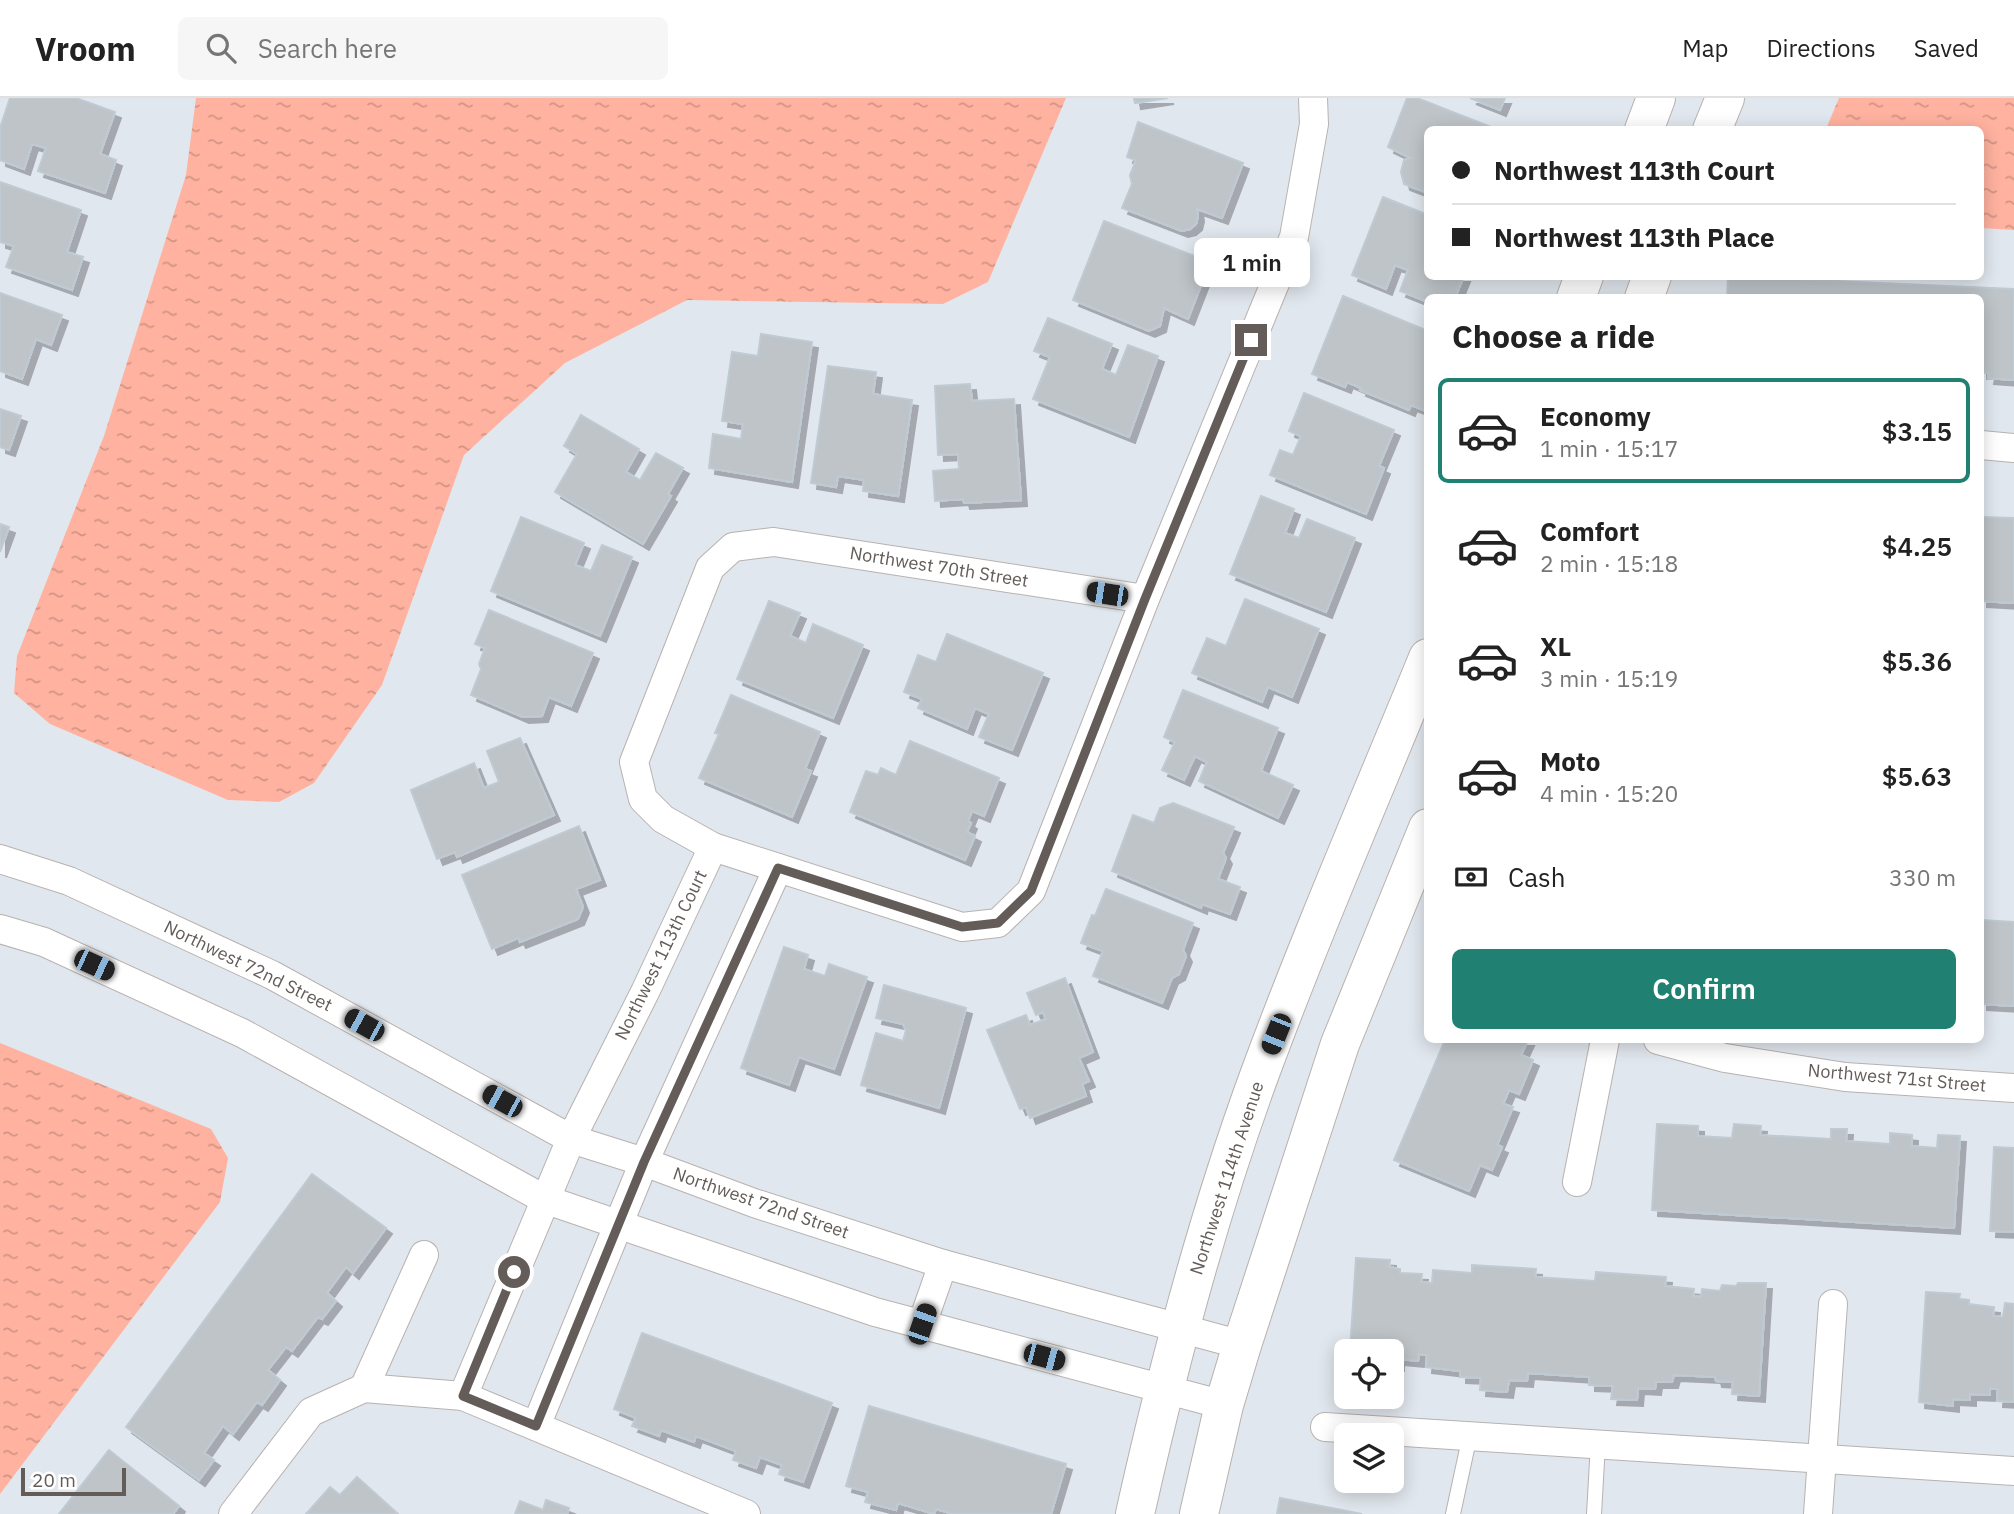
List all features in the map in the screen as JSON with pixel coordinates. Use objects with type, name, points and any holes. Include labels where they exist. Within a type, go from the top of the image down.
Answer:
[{"type":"street","points":[[713,847],[962,927],[998,923],[1031,891],[1145,599],[1294,237],[1314,124],[1313,98]]},
{"type":"street","points":[[1646,126],[1656,98]]},
{"type":"street","points":[[1714,126],[1725,98]]},
{"type":"street","points":[[1984,445],[2014,448]]},
{"type":"street","name":"Northwest 70th Street","points":[[713,847],[663,819],[643,799],[634,762],[710,568],[733,548],[774,542],[1145,599]]},
{"type":"street","name":"Northwest 114th Avenue","points":[[1135,1514],[1180,1328],[1259,1077],[1424,668]]},
{"type":"street","points":[[1199,1514],[1224,1405],[1242,1345],[1340,1044],[1424,838]]},
{"type":"street","name":"Northwest 113th Court","points":[[463,1396],[544,1199],[713,847]]},
{"type":"street","name":"Northwest 72nd Street","points":[[0,859],[69,881],[272,975],[572,1139],[644,1162],[754,1203],[943,1264],[1242,1345]]},
{"type":"street","points":[[536,1426],[644,1162],[778,868]]},
{"type":"street","points":[[0,929],[44,942],[242,1033],[544,1199],[862,1308],[1224,1405]]},
{"type":"street","points":[[1577,1182],[1604,1043]]},
{"type":"street","name":"Northwest 71st Street","points":[[1669,1043],[1725,1058],[1845,1077],[2014,1088]]},
{"type":"street","points":[[365,1388],[424,1255]]},
{"type":"street","points":[[922,1324],[943,1264]]},
{"type":"street","points":[[1818,1514],[1833,1304]]},
{"type":"street","points":[[233,1514],[311,1412],[365,1388],[463,1396],[746,1514]]},
{"type":"street","points":[[1325,1427],[2014,1471]]},
{"type":"lane","points":[[1454,1514],[1470,1435]]},
{"type":"lane","points":[[1594,1514],[1598,1444]]},
{"type":"water","points":[[196,98],[1066,98],[988,282],[943,304],[687,300],[565,363],[464,455],[382,685],[314,783],[279,802],[228,800],[50,724],[14,693],[17,656],[104,436],[186,175]]},
{"type":"water","points":[[1839,98],[2014,98],[2014,230],[1984,228],[1984,126],[1827,126]]},
{"type":"water","points":[[0,1043],[211,1129],[228,1158],[220,1202],[0,1494]]},
{"type":"building","points":[[10,98],[76,98],[115,112],[100,154],[116,160],[105,193],[38,171],[46,148],[32,144],[24,169],[0,160],[0,128]]},
{"type":"building","points":[[1134,98],[1168,98],[1135,103]]},
{"type":"building","points":[[1407,98],[1417,98],[1488,126],[1424,126],[1424,192],[1404,184],[1401,172],[1404,160],[1411,158],[1388,147]]},
{"type":"building","points":[[1470,98],[1505,98],[1500,110]]},
{"type":"building","points":[[1138,122],[1243,163],[1222,218],[1197,209],[1196,224],[1182,231],[1122,208],[1132,184],[1130,175],[1136,160],[1127,157]]},
{"type":"building","points":[[0,182],[81,210],[67,252],[83,257],[72,290],[6,267],[14,246],[0,242]]},
{"type":"building","points":[[1383,197],[1424,213],[1424,280],[1462,280],[1457,294],[1424,294],[1424,300],[1400,291],[1408,270],[1395,265],[1386,289],[1352,275]]},
{"type":"building","points":[[1104,221],[1210,262],[1188,319],[1164,308],[1160,326],[1149,331],[1073,300]]},
{"type":"building","points":[[1728,280],[1816,280],[2014,289],[2014,380],[1988,378],[1989,373],[1984,373],[1984,294],[1727,294]]},
{"type":"building","points":[[0,293],[62,315],[51,345],[36,339],[22,379],[0,371]]},
{"type":"building","points":[[1343,296],[1424,329],[1424,410],[1411,405],[1409,410],[1347,382],[1345,387],[1312,374]]},
{"type":"building","points":[[1048,318],[1112,344],[1102,369],[1116,375],[1128,345],[1158,356],[1129,437],[1033,399],[1050,357],[1034,351]]},
{"type":"building","points":[[761,334],[812,342],[792,482],[709,468],[713,434],[741,439],[743,424],[722,421],[732,352],[758,356]]},
{"type":"building","points":[[828,366],[876,372],[873,394],[912,400],[898,496],[863,491],[864,480],[838,476],[836,487],[811,483]]},
{"type":"building","points":[[970,384],[972,401],[1014,399],[1021,500],[964,503],[963,499],[935,501],[933,471],[959,469],[958,454],[938,455],[935,386]]},
{"type":"building","points":[[1304,393],[1394,430],[1379,466],[1384,468],[1366,514],[1270,475],[1280,450],[1293,455],[1301,436],[1289,431]]},
{"type":"building","points":[[0,409],[21,416],[9,450],[0,447]]},
{"type":"building","points":[[581,415],[639,449],[626,472],[640,480],[656,453],[683,468],[668,494],[671,496],[643,544],[555,492],[577,454],[564,446]]},
{"type":"building","points":[[1261,496],[1294,509],[1285,533],[1299,538],[1307,519],[1355,538],[1326,612],[1230,574]]},
{"type":"building","points":[[521,517],[584,543],[575,565],[591,571],[602,545],[632,557],[600,636],[491,591]]},
{"type":"building","points":[[1984,517],[2014,518],[2014,603],[1984,601]]},
{"type":"building","points":[[0,524],[9,527],[0,552]]},
{"type":"building","points":[[1245,599],[1319,629],[1292,697],[1268,687],[1262,702],[1192,673],[1207,638],[1226,646]]},
{"type":"building","points":[[769,601],[800,613],[790,636],[806,643],[813,624],[863,645],[833,718],[737,679]]},
{"type":"building","points":[[489,610],[593,653],[571,706],[549,697],[542,716],[523,717],[471,695],[481,669],[479,664],[485,648],[475,644]]},
{"type":"building","points":[[947,634],[1043,673],[1012,750],[979,737],[989,714],[975,708],[967,729],[918,708],[922,699],[904,692],[918,655],[936,662]]},
{"type":"building","points":[[1183,690],[1278,728],[1261,771],[1293,785],[1278,818],[1199,781],[1207,762],[1195,756],[1184,780],[1162,770],[1175,742],[1164,737]]},
{"type":"building","points":[[731,695],[820,732],[805,769],[811,771],[792,817],[699,778],[719,734],[715,733]]},
{"type":"building","points":[[520,738],[554,815],[457,857],[455,852],[437,859],[411,790],[474,763],[484,788],[499,782],[487,751]]},
{"type":"building","points":[[910,741],[999,778],[984,816],[972,811],[967,832],[975,836],[965,860],[850,812],[866,771],[878,775],[881,768],[896,775]]},
{"type":"building","points":[[1173,803],[1234,827],[1223,853],[1226,858],[1218,879],[1240,887],[1230,914],[1202,904],[1201,908],[1112,871],[1133,815],[1154,823],[1160,808]]},
{"type":"building","points":[[579,826],[600,880],[576,889],[583,907],[578,919],[520,942],[518,938],[492,949],[462,875]]},
{"type":"building","points":[[1106,889],[1193,923],[1183,950],[1186,956],[1179,974],[1172,978],[1162,1003],[1093,976],[1103,951],[1081,943]]},
{"type":"building","points":[[1984,920],[2014,922],[2014,1006],[1984,1004]]},
{"type":"building","points":[[784,947],[808,955],[804,969],[825,976],[829,964],[867,977],[834,1069],[799,1057],[789,1085],[741,1068]]},
{"type":"building","points":[[1065,978],[1093,1052],[1079,1058],[1089,1081],[1082,1084],[1086,1096],[1030,1118],[1026,1107],[1020,1109],[987,1030],[1026,1015],[1030,1025],[1046,1019],[1043,1012],[1036,1015],[1027,993]]},
{"type":"building","points":[[884,985],[966,1008],[939,1108],[861,1085],[876,1033],[903,1041],[906,1030],[903,1024],[876,1018]]},
{"type":"building","points":[[1444,1043],[1527,1043],[1521,1055],[1533,1060],[1519,1094],[1509,1090],[1503,1104],[1513,1107],[1497,1145],[1502,1147],[1492,1170],[1480,1165],[1469,1191],[1394,1160]]},
{"type":"building","points":[[1657,1124],[1698,1126],[1698,1136],[1732,1138],[1734,1124],[1761,1126],[1760,1135],[1831,1139],[1831,1129],[1847,1129],[1846,1141],[1890,1144],[1890,1133],[1912,1135],[1912,1146],[1937,1148],[1938,1135],[1960,1136],[1954,1228],[1652,1210]]},
{"type":"building","points":[[1994,1147],[2014,1148],[2014,1232],[1990,1231]]},
{"type":"building","points":[[312,1174],[386,1228],[353,1273],[346,1267],[327,1293],[336,1301],[322,1319],[318,1317],[292,1351],[286,1347],[268,1370],[280,1380],[262,1405],[257,1402],[233,1434],[223,1426],[204,1453],[214,1460],[199,1480],[126,1427]]},
{"type":"building","points":[[1356,1258],[1390,1260],[1389,1267],[1400,1269],[1400,1273],[1422,1274],[1421,1282],[1432,1283],[1433,1270],[1472,1273],[1472,1265],[1536,1269],[1535,1277],[1595,1281],[1596,1272],[1666,1277],[1665,1286],[1694,1289],[1693,1296],[1701,1297],[1702,1289],[1720,1291],[1722,1285],[1766,1283],[1759,1396],[1732,1394],[1733,1382],[1716,1381],[1715,1377],[1674,1375],[1672,1382],[1656,1382],[1655,1389],[1638,1388],[1637,1400],[1611,1399],[1613,1386],[1589,1385],[1589,1377],[1528,1373],[1527,1381],[1509,1380],[1507,1392],[1480,1390],[1481,1378],[1460,1377],[1460,1371],[1426,1367],[1427,1355],[1419,1354],[1418,1361],[1404,1360],[1404,1339],[1351,1339]]},
{"type":"building","points":[[1926,1292],[1960,1294],[1959,1299],[1969,1300],[1969,1304],[1994,1307],[1993,1316],[2003,1317],[2005,1303],[2014,1304],[2014,1402],[1997,1401],[1998,1389],[1990,1388],[1990,1395],[1970,1394],[1970,1400],[1953,1399],[1953,1406],[1919,1402]]},
{"type":"building","points":[[642,1333],[832,1403],[803,1482],[779,1474],[782,1465],[760,1457],[756,1468],[733,1460],[736,1451],[696,1436],[694,1442],[661,1430],[659,1436],[632,1426],[636,1418],[614,1409]]},
{"type":"building","points":[[869,1406],[1066,1464],[1051,1514],[953,1514],[936,1509],[934,1514],[898,1503],[896,1510],[865,1502],[868,1492],[846,1486]]},
{"type":"building","points":[[109,1450],[179,1506],[173,1514],[59,1514]]},
{"type":"building","points":[[357,1477],[398,1514],[306,1514],[330,1487],[340,1495]]},
{"type":"building","points":[[1280,1498],[1362,1514],[1277,1514]]},
{"type":"building","points":[[546,1500],[569,1508],[567,1514],[515,1514],[520,1501],[543,1510]]},
{"type":"route","points":[[514,1272],[463,1396],[536,1426],[644,1162],[778,868],[962,927],[998,923],[1031,891],[1145,599],[1251,340]]}]
